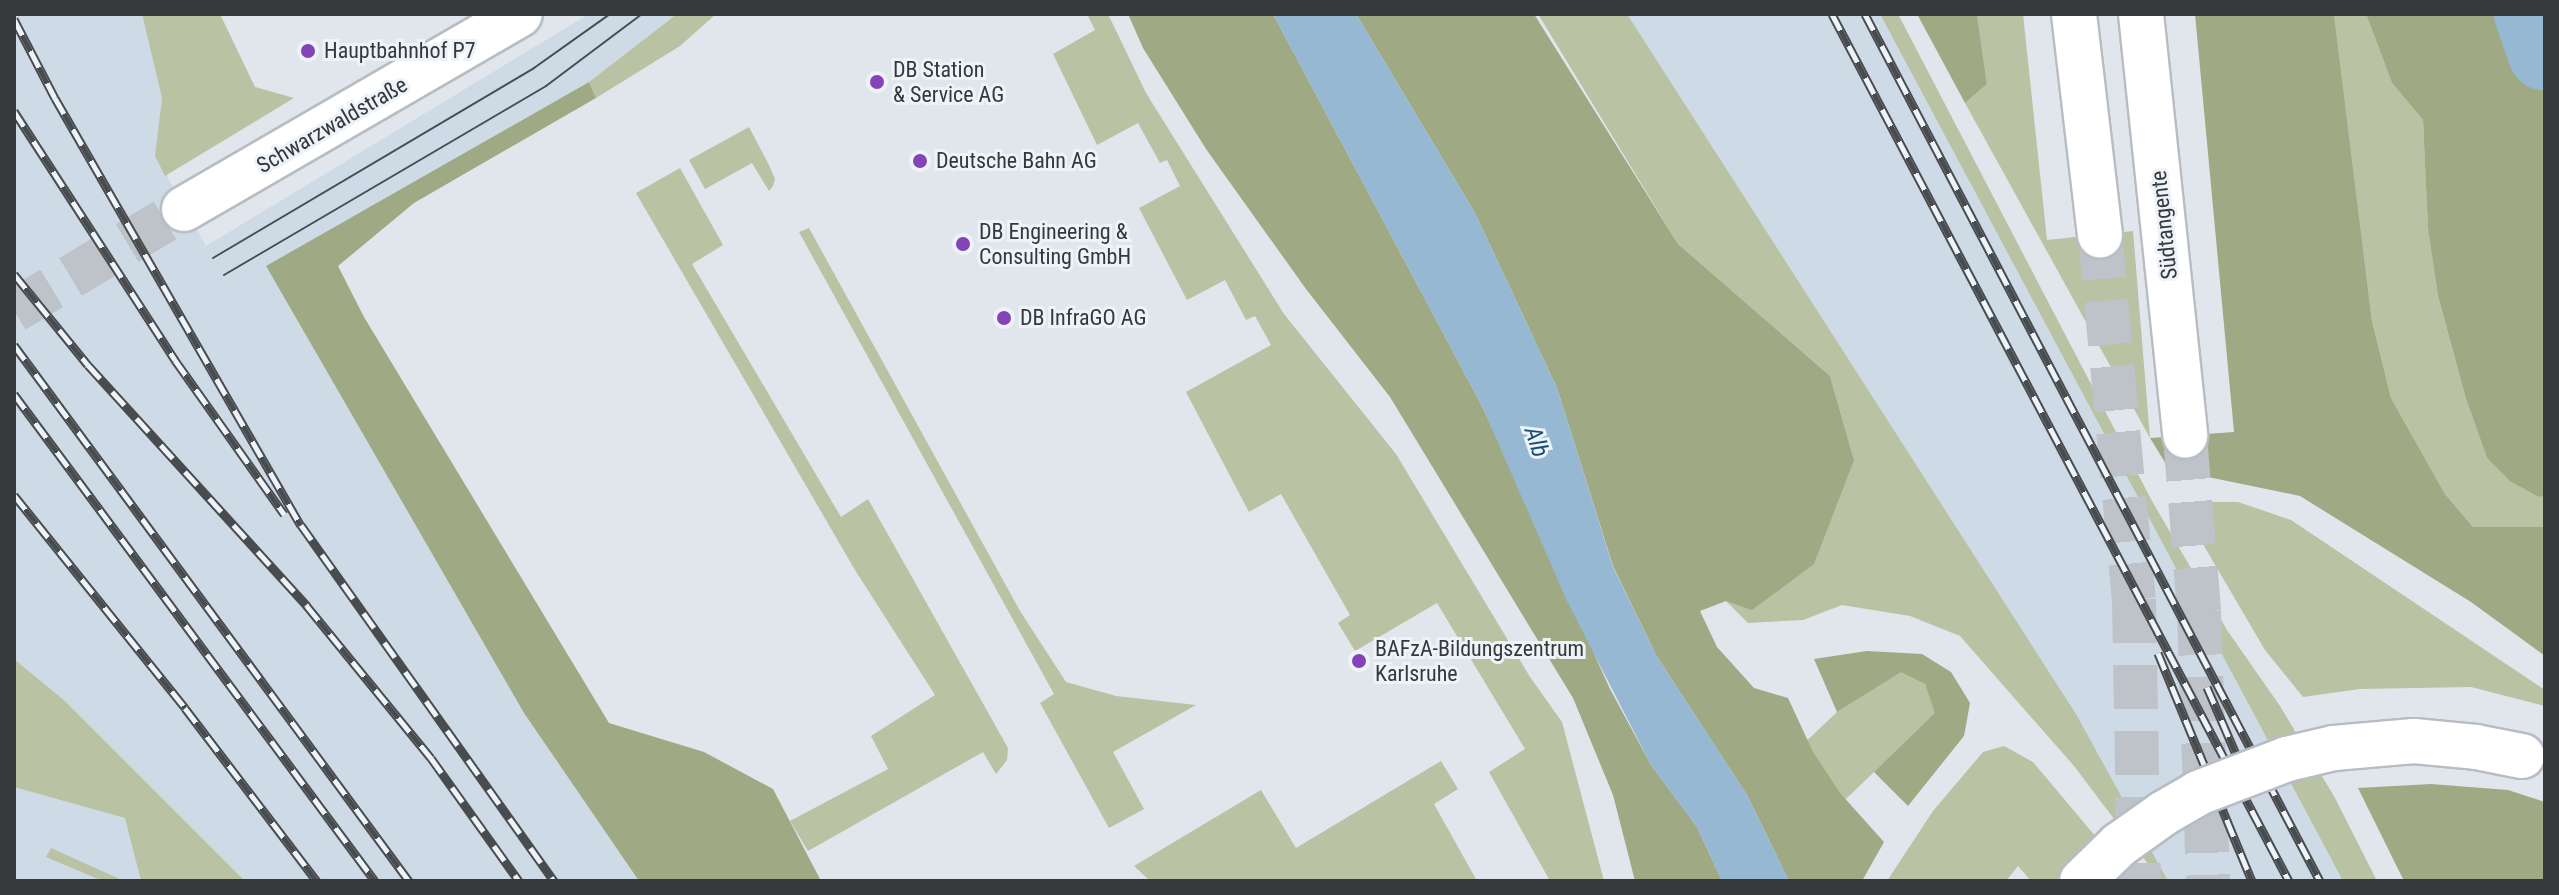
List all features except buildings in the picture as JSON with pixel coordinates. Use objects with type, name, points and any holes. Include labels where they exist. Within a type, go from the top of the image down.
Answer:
[{"type":"main road","name":"Schwarzwaldstraße","points":[[184,209],[520,14]]},
{"type":"main road","points":[[2074,14],[2100,235]]},
{"type":"main road","name":"Südtangente","points":[[2141,14],[2185,436]]},
{"type":"main road","points":[[2082,881],[2119,845],[2164,813],[2211,787],[2287,759],[2334,748],[2414,741],[2476,747],[2522,756]]},
{"type":"shaded area","points":[[14,14],[142,14],[162,98],[156,156],[206,246],[589,14],[677,14],[589,82],[266,266],[524,713],[639,881],[245,881],[65,701],[14,659]]},
{"type":"shaded area","points":[[1627,14],[1880,14],[2343,881],[2168,881],[2076,714]]},
{"type":"shaded area","points":[[14,787],[126,818],[141,881],[14,881]]},
{"type":"green space","points":[[142,14],[220,14],[255,87],[294,98],[165,176],[155,156],[162,98]]},
{"type":"green space","points":[[677,14],[716,14],[680,46],[596,98],[589,82]]},
{"type":"green space","points":[[1087,14],[1108,14],[1146,93],[1284,314],[1396,454],[1530,677],[1562,722],[1604,881],[1550,881],[1489,772],[1525,749],[1437,603],[1355,651],[1338,623],[1350,615],[1281,494],[1249,512],[1186,392],[1271,345],[1255,316],[1246,320],[1225,280],[1187,300],[1139,208],[1180,186],[1167,160],[1160,163],[1138,123],[1097,145],[1053,54],[1095,30]]},
{"type":"green space","points":[[1128,14],[1273,14],[1482,406],[1610,689],[1651,765],[1697,827],[1722,881],[1635,881],[1613,795],[1573,698],[1390,397],[1306,289],[1206,149],[1143,48]]},
{"type":"green space","points":[[1356,14],[1534,14],[1678,244],[1830,376],[1854,460],[1814,564],[1752,610],[1726,601],[1700,611],[1717,647],[1754,688],[1788,698],[1813,752],[1840,793],[1884,842],[1862,881],[1789,881],[1747,795],[1656,655],[1613,566],[1557,388],[1475,213]]},
{"type":"green space","points":[[1538,14],[1627,14],[2076,714],[2168,881],[2161,881],[2074,766],[1960,636],[1910,616],[1842,605],[1803,620],[1748,623],[1726,601],[1854,460],[1830,376],[1678,244]]},
{"type":"green space","points":[[1880,14],[1898,14],[2152,501],[2227,630],[2280,706],[2335,798],[2377,881],[2343,881]]},
{"type":"green space","points":[[1917,14],[1977,14],[1987,84],[1965,103]]},
{"type":"green space","points":[[1977,14],[2023,14],[2047,240],[2133,231],[2150,438],[1965,103],[1987,84]]},
{"type":"green space","points":[[2195,14],[2334,14],[2372,321],[2391,398],[2445,494],[2473,527],[2545,527],[2545,656],[2471,602],[2300,496],[2169,469],[2150,438],[2234,432]]},
{"type":"green space","points":[[2334,14],[2366,14],[2392,83],[2423,120],[2428,228],[2438,296],[2466,399],[2487,458],[2539,497],[2545,496],[2545,527],[2473,527],[2445,494],[2391,398],[2372,321]]},
{"type":"green space","points":[[2366,14],[2531,14],[2545,54],[2545,496],[2539,497],[2510,481],[2487,458],[2466,399],[2438,296],[2428,229],[2423,120],[2392,83]]},
{"type":"green space","points":[[2531,14],[2545,14],[2545,54]]},
{"type":"green space","points":[[589,82],[596,98],[414,203],[338,266],[364,317],[609,723],[704,752],[773,789],[821,881],[639,881],[524,713],[266,266]]},
{"type":"green space","points":[[749,127],[775,179],[773,186],[769,191],[752,163],[705,189],[689,160]]},
{"type":"green space","points":[[680,168],[723,245],[692,264],[841,517],[868,499],[1008,748],[1007,760],[996,774],[983,752],[808,851],[790,821],[888,769],[871,736],[935,695],[855,570],[636,193]]},
{"type":"green space","points":[[809,228],[1020,611],[1066,682],[1116,696],[1196,705],[1113,752],[1144,809],[1109,828],[1040,703],[1054,694],[799,232]]},
{"type":"green space","points":[[2207,502],[2238,502],[2291,520],[2545,690],[2545,706],[2471,687],[2360,689],[2303,697],[2265,650],[2197,534],[2190,510]]},
{"type":"green space","points":[[1867,651],[1922,654],[1951,672],[1970,703],[1964,736],[1908,806],[1874,772],[1935,713],[1925,684],[1901,672],[1837,712],[1814,659]]},
{"type":"green space","points":[[14,659],[65,701],[245,881],[141,881],[125,818],[14,787]]},
{"type":"green space","points":[[1901,671],[1925,684],[1936,713],[1828,816],[1789,881],[1777,769],[1837,712]]},
{"type":"green space","points":[[2004,746],[2033,762],[2133,881],[2031,881],[2018,866],[2006,881],[1887,881],[1933,811],[1983,752]]},
{"type":"green space","points":[[1441,761],[1458,789],[1434,804],[1477,881],[1150,881],[1134,866],[1261,790],[1296,848]]},
{"type":"green space","points":[[2431,784],[2508,790],[2545,802],[2545,881],[2404,881],[2358,788]]},
{"type":"green space","points":[[51,848],[124,881],[103,881],[46,857]]},
{"type":"water","points":[[1273,14],[1356,14],[1475,213],[1557,388],[1613,567],[1656,655],[1747,795],[1789,881],[1722,881],[1697,827],[1651,765],[1567,601],[1482,406]]},
{"type":"waterway","name":"Alb","points":[[2531,14],[2545,54]]},
{"type":"tunnel","points":[[14,311],[184,209]]},
{"type":"tunnel","points":[[2100,235],[2134,599],[2139,881]]},
{"type":"tunnel","points":[[2185,436],[2199,611],[2208,881]]},
{"type":"tram line","points":[[213,258],[534,68],[610,14]]},
{"type":"tram line","points":[[224,275],[546,86],[642,14]]},
{"type":"railway","points":[[1832,14],[2289,881]]},
{"type":"railway","points":[[1865,14],[2320,881]]},
{"type":"railway","points":[[14,19],[55,98],[301,525],[554,881]]},
{"type":"railway","points":[[14,111],[175,360],[284,514]]},
{"type":"railway","points":[[14,274],[88,365],[307,606],[431,758],[519,881]]},
{"type":"railway","points":[[14,345],[409,881]]},
{"type":"railway","points":[[14,394],[375,881]]},
{"type":"railway","points":[[14,495],[185,708],[317,881]]},
{"type":"railway","points":[[2158,653],[2252,881]]},
{"type":"railway","points":[[2207,687],[2245,775]]},
{"type":"place","name":"Hauptbahnhof P7","points":[[308,51]]},
{"type":"place","name":"DB Station & Service AG","points":[[877,82]]},
{"type":"place","name":"Deutsche Bahn AG","points":[[920,161]]},
{"type":"place","name":"DB Engineering & Consulting GmbH","points":[[963,244]]},
{"type":"place","name":"DB InfraGO AG","points":[[1004,318]]},
{"type":"place","name":"BAFzA-Bildungszentrum Karlsruhe","points":[[1359,661]]}]
